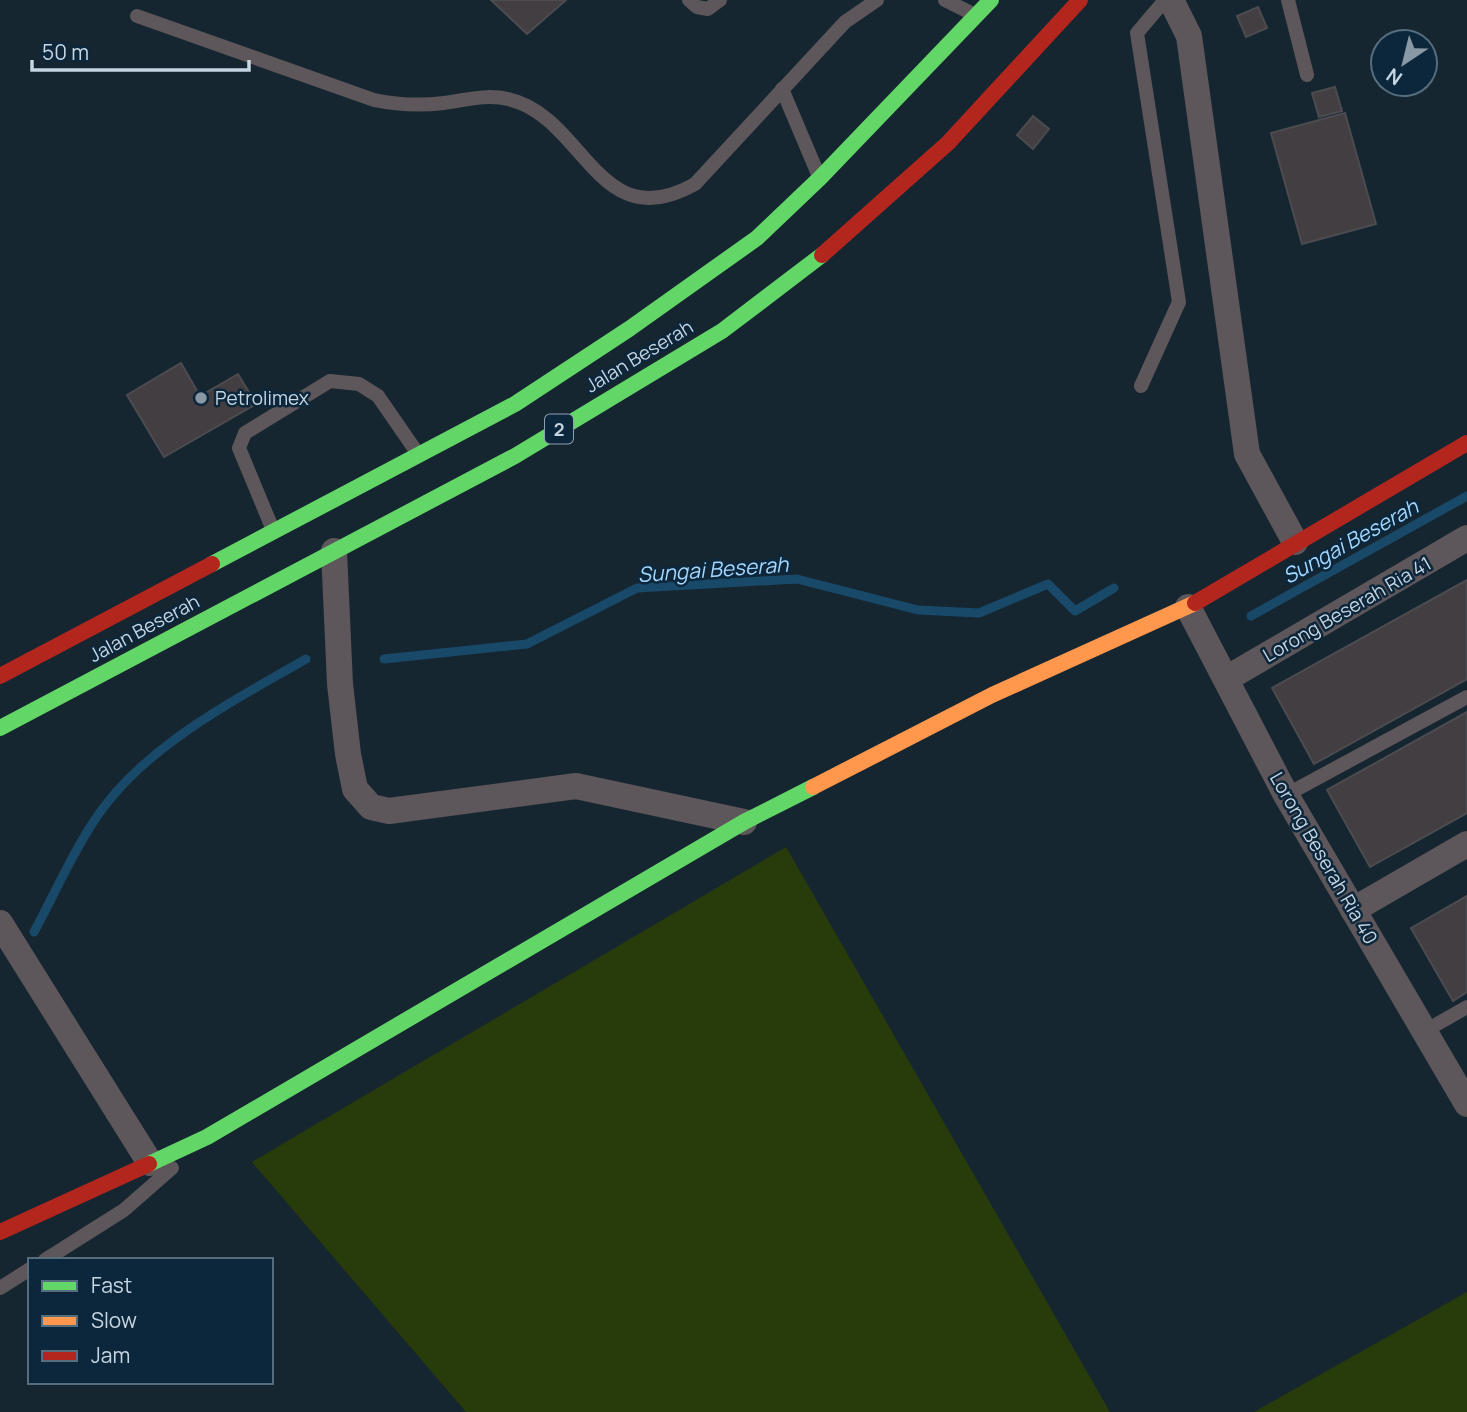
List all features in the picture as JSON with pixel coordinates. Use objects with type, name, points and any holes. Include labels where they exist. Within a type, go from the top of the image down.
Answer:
[{"type":"main road","name":"2","points":[[976,16],[991,0]]},
{"type":"main road","name":"Jalan Beserah","points":[[0,727],[515,456],[722,331],[838,243],[948,143],[1080,0]]},
{"type":"main road","name":"Jalan Beserah","points":[[0,676],[515,404],[629,330],[757,238],[820,178],[976,16]]},
{"type":"main road","points":[[0,1232],[207,1137],[744,822],[992,695],[1188,607],[1467,443]]},
{"type":"street","points":[[1049,34],[1097,0]]},
{"type":"street","points":[[1171,0],[1189,36],[1247,454],[1295,542]]},
{"type":"street","name":"Lorong Beserah Ria 41","points":[[1226,679],[1467,538]]},
{"type":"street","points":[[334,551],[340,684],[348,754],[355,789],[370,807],[389,811],[576,786],[744,822]]},
{"type":"street","name":"Lorong Beserah Ria 40","points":[[1188,607],[1286,795],[1467,1104]]},
{"type":"street","points":[[1353,910],[1467,844]]},
{"type":"street","points":[[0,923],[150,1163]]},
{"type":"lane","points":[[689,0],[697,7],[708,9],[720,0]]},
{"type":"lane","points":[[138,16],[374,100],[407,105],[493,96],[510,99],[526,106],[553,126],[605,180],[636,198],[666,197],[695,184],[845,22],[877,0]]},
{"type":"lane","points":[[945,0],[976,16]]},
{"type":"lane","points":[[1141,386],[1180,302],[1137,33],[1165,0]]},
{"type":"lane","points":[[1288,0],[1307,75]]},
{"type":"lane","points":[[782,89],[820,178]]},
{"type":"lane","points":[[274,531],[239,448],[245,433],[330,382],[359,384],[378,396],[418,454]]},
{"type":"lane","points":[[1286,795],[1467,697]]},
{"type":"lane","points":[[1425,1031],[1467,1007]]},
{"type":"lane","points":[[48,1258],[124,1210],[207,1137]]},
{"type":"lane","points":[[0,1288],[28,1270]]},
{"type":"green space","points":[[786,847],[1110,1412],[466,1412],[252,1162]]},
{"type":"green space","points":[[1467,1292],[1467,1412],[1254,1412]]},
{"type":"building","points":[[491,0],[566,0],[527,34]]},
{"type":"building","points":[[1258,7],[1267,28],[1246,37],[1237,16]]},
{"type":"building","points":[[1335,87],[1342,111],[1319,117],[1312,93]]},
{"type":"building","points":[[1345,113],[1376,224],[1302,244],[1271,133]]},
{"type":"building","points":[[1033,116],[1049,129],[1033,149],[1017,135]]},
{"type":"building","points":[[181,363],[200,396],[238,374],[256,404],[164,457],[127,395]]},
{"type":"building","points":[[1467,580],[1467,679],[1314,764],[1272,688]]},
{"type":"building","points":[[1467,712],[1467,813],[1370,867],[1327,790]]},
{"type":"building","points":[[1467,896],[1467,992],[1453,1001],[1411,928]]},
{"type":"waterway","name":"Sungai Beserah","points":[[1251,616],[1467,496]]},
{"type":"waterway","name":"Sungai Beserah","points":[[384,659],[527,644],[637,588],[797,579],[918,610],[979,613],[1048,584],[1075,611],[1114,588]]},
{"type":"waterway","name":"Sungai Beserah","points":[[34,932],[92,824],[135,772],[188,730],[306,659]]},
{"type":"traffic: fast","points":[[212,564],[515,404],[629,329],[757,238],[820,178],[991,0]]},
{"type":"traffic: fast","points":[[0,728],[515,456],[722,331],[822,255]]},
{"type":"traffic: fast","points":[[149,1164],[207,1137],[744,822],[813,787]]},
{"type":"traffic: slow","points":[[813,787],[992,695],[1195,603]]},
{"type":"traffic: jam","points":[[822,255],[948,143],[1080,0]]},
{"type":"traffic: jam","points":[[1195,603],[1467,443]]},
{"type":"traffic: jam","points":[[0,676],[212,564]]},
{"type":"traffic: jam","points":[[0,1232],[149,1164]]},
{"type":"place","name":"Petrolimex","points":[[201,398]]}]
